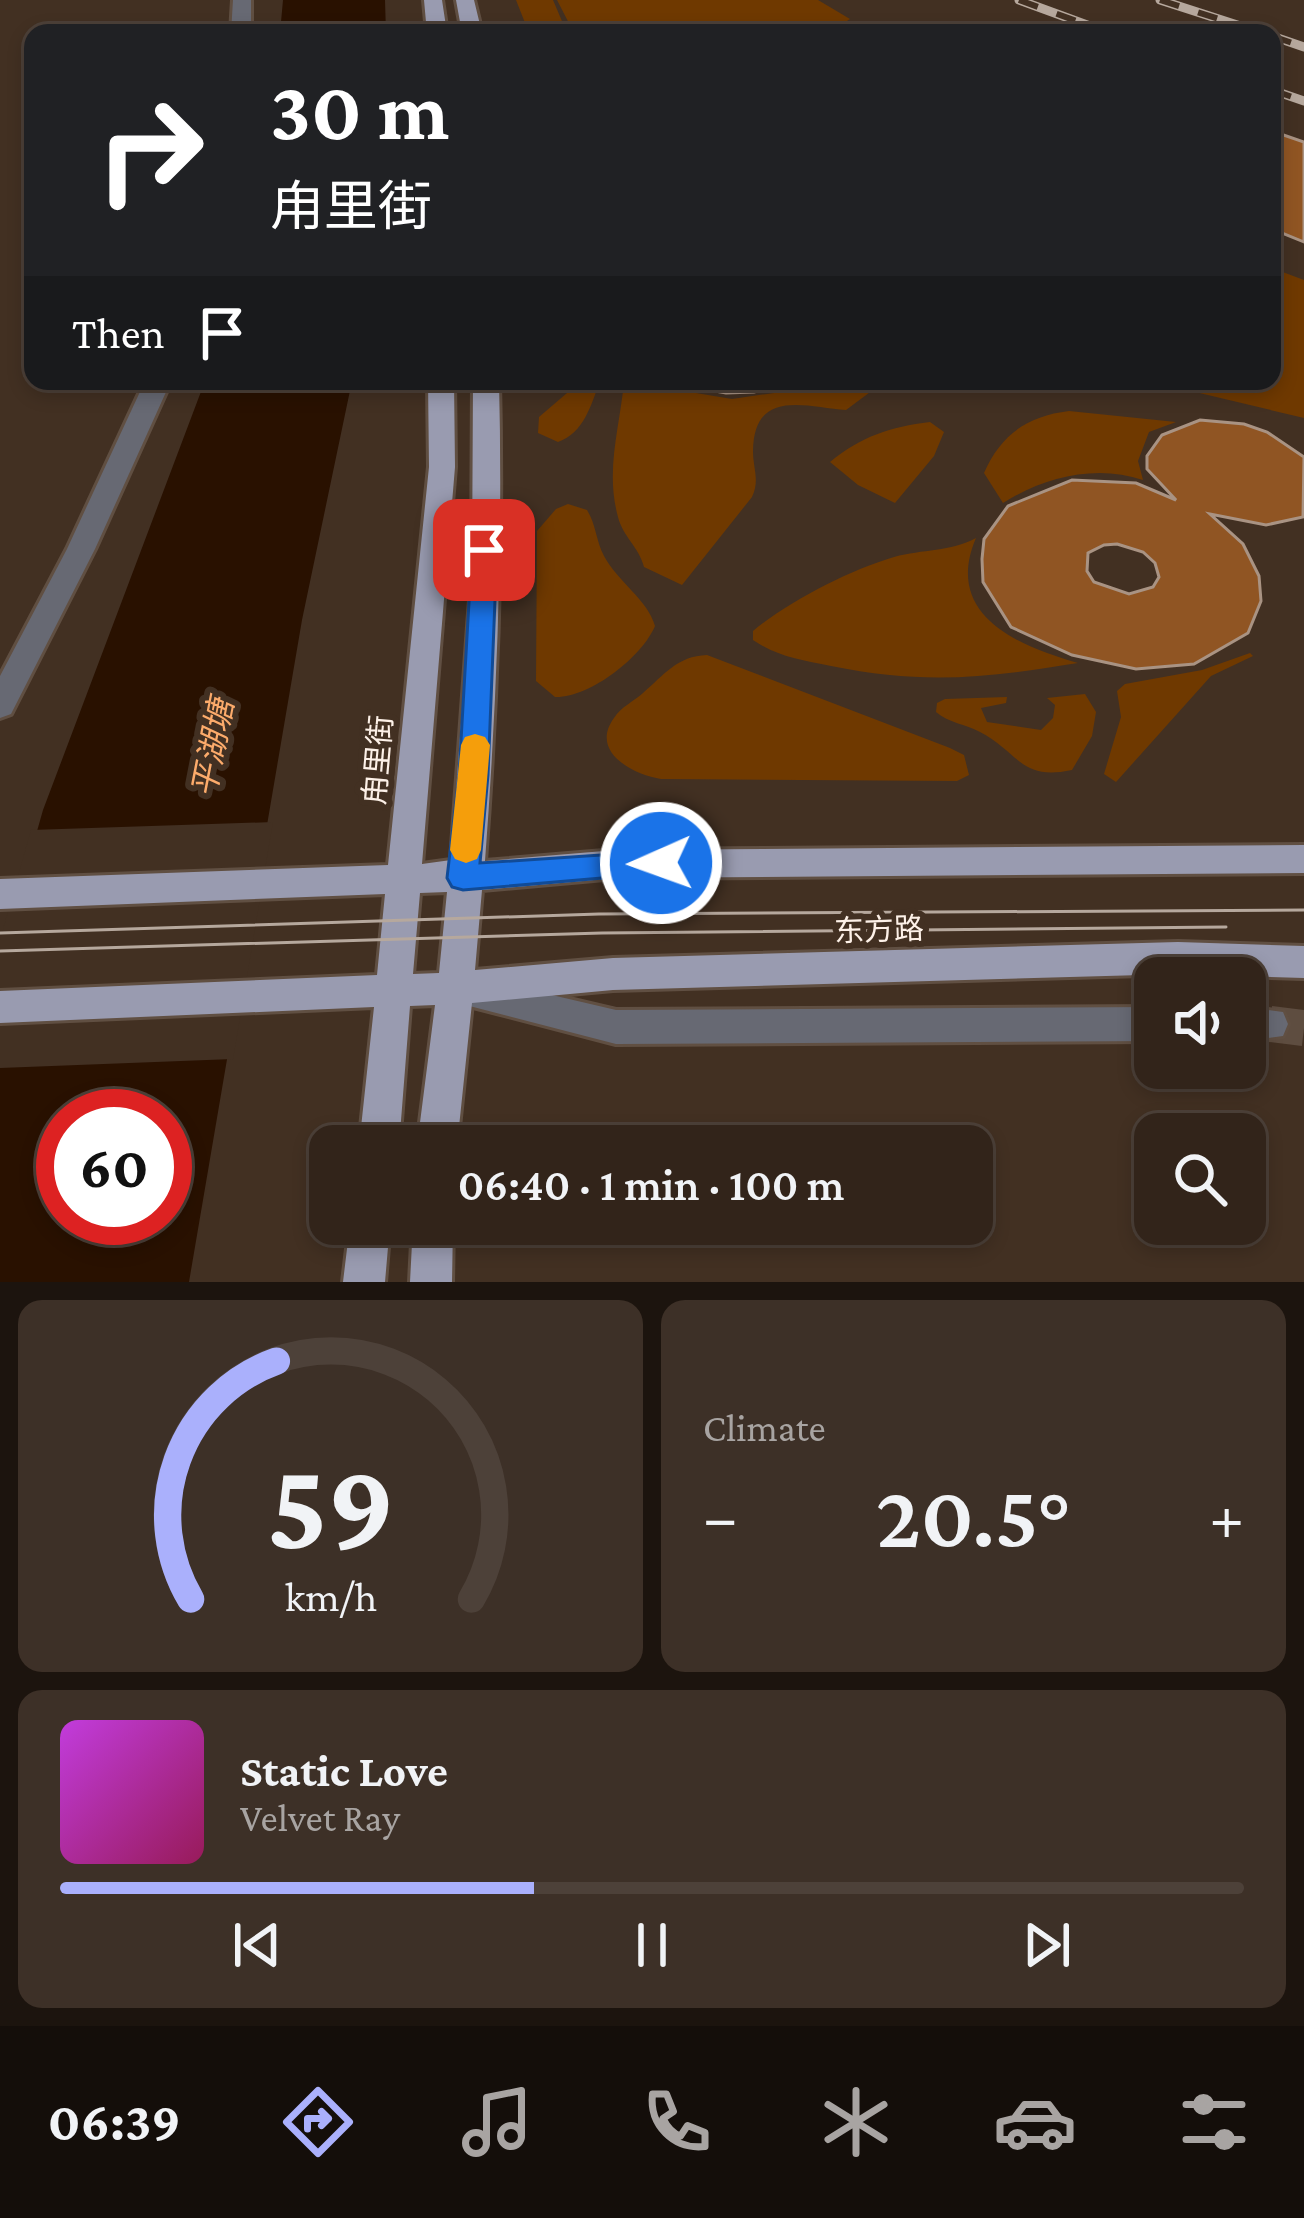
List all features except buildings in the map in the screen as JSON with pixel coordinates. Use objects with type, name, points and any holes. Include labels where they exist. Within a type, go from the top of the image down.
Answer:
[{"type":"main road","name":"甪里街","points":[[381,1125],[442,467],[441,390]]},
{"type":"main road","points":[[440,1125],[474,775],[484,572],[486,390]]},
{"type":"main road","points":[[0,894],[463,878],[616,864],[1304,860]]},
{"type":"main road","name":"东方路","points":[[0,1007],[456,988],[613,974],[1178,958],[1304,962]]},
{"type":"main road","points":[[364,1282],[368,1245]]},
{"type":"main road","points":[[431,1282],[433,1245]]},
{"type":"street","points":[[0,706],[154,390]]},
{"type":"street","points":[[456,988],[616,1027],[1134,1024]]},
{"type":"shaded area","points":[[516,0],[553,0],[563,24],[525,24]]},
{"type":"shaded area","points":[[557,0],[818,0],[850,19],[839,24],[569,24]]},
{"type":"shaded area","points":[[1281,271],[1304,280],[1304,418],[1184,390],[1281,390]]},
{"type":"shaded area","points":[[570,390],[597,390],[580,425],[567,438],[558,442],[538,433],[539,417]]},
{"type":"shaded area","points":[[623,390],[678,390],[732,399],[794,390],[873,390],[846,410],[784,406],[762,418],[753,451],[756,480],[752,497],[682,585],[644,567],[618,517],[613,465]]},
{"type":"shaded area","points":[[1069,411],[1176,422],[1149,432],[1138,461],[1143,480],[1089,473],[1053,480],[1003,503],[984,473],[999,448],[1029,423]]},
{"type":"shaded area","points":[[930,422],[944,432],[934,456],[895,503],[858,485],[830,462],[877,434]]},
{"type":"shaded area","points":[[568,504],[587,510],[604,556],[655,626],[639,650],[599,683],[555,697],[536,681],[537,531],[556,509]]},
{"type":"shaded area","points":[[976,538],[968,565],[978,607],[1011,636],[1078,663],[984,676],[896,676],[800,660],[753,640],[753,631],[768,620],[840,578],[894,557]]},
{"type":"shaded area","points":[[1250,653],[1253,656],[1211,676],[1116,782],[1104,774],[1121,717],[1117,691],[1125,684],[1202,670]]},
{"type":"shaded area","points":[[707,655],[950,748],[964,755],[969,775],[957,781],[661,779],[618,760],[607,741],[617,714],[679,663]]},
{"type":"shaded area","points":[[1085,694],[1096,712],[1092,736],[1072,770],[1031,768],[980,732],[936,712],[937,703],[945,699],[1007,697],[1006,703],[981,708],[987,722],[1041,730],[1053,718],[1055,705],[1047,698]]},
{"type":"water","points":[[283,0],[385,0],[386,24],[281,24]]},
{"type":"water","name":"平湖塘","points":[[202,390],[350,390],[302,620],[189,1282],[0,1282],[0,962],[43,810]]},
{"type":"pier","points":[[273,822],[233,1059],[0,1068],[0,940],[31,830]]},
{"type":"tunnel","points":[[1270,1024],[1304,1028]]},
{"type":"tram line","points":[[0,933],[599,914],[1304,910]]},
{"type":"tram line","points":[[0,951],[602,933],[1226,927]]},
{"type":"railway","points":[[1019,0],[1084,24]]},
{"type":"railway","points":[[1160,0],[1234,24]]},
{"type":"railway","points":[[1281,39],[1304,47]]},
{"type":"railway","points":[[1281,93],[1304,101]]},
{"type":"slow traffic","points":[[466,850],[475,745]]},
{"type":"route","points":[[484,550],[474,775],[463,878],[661,863]]}]
